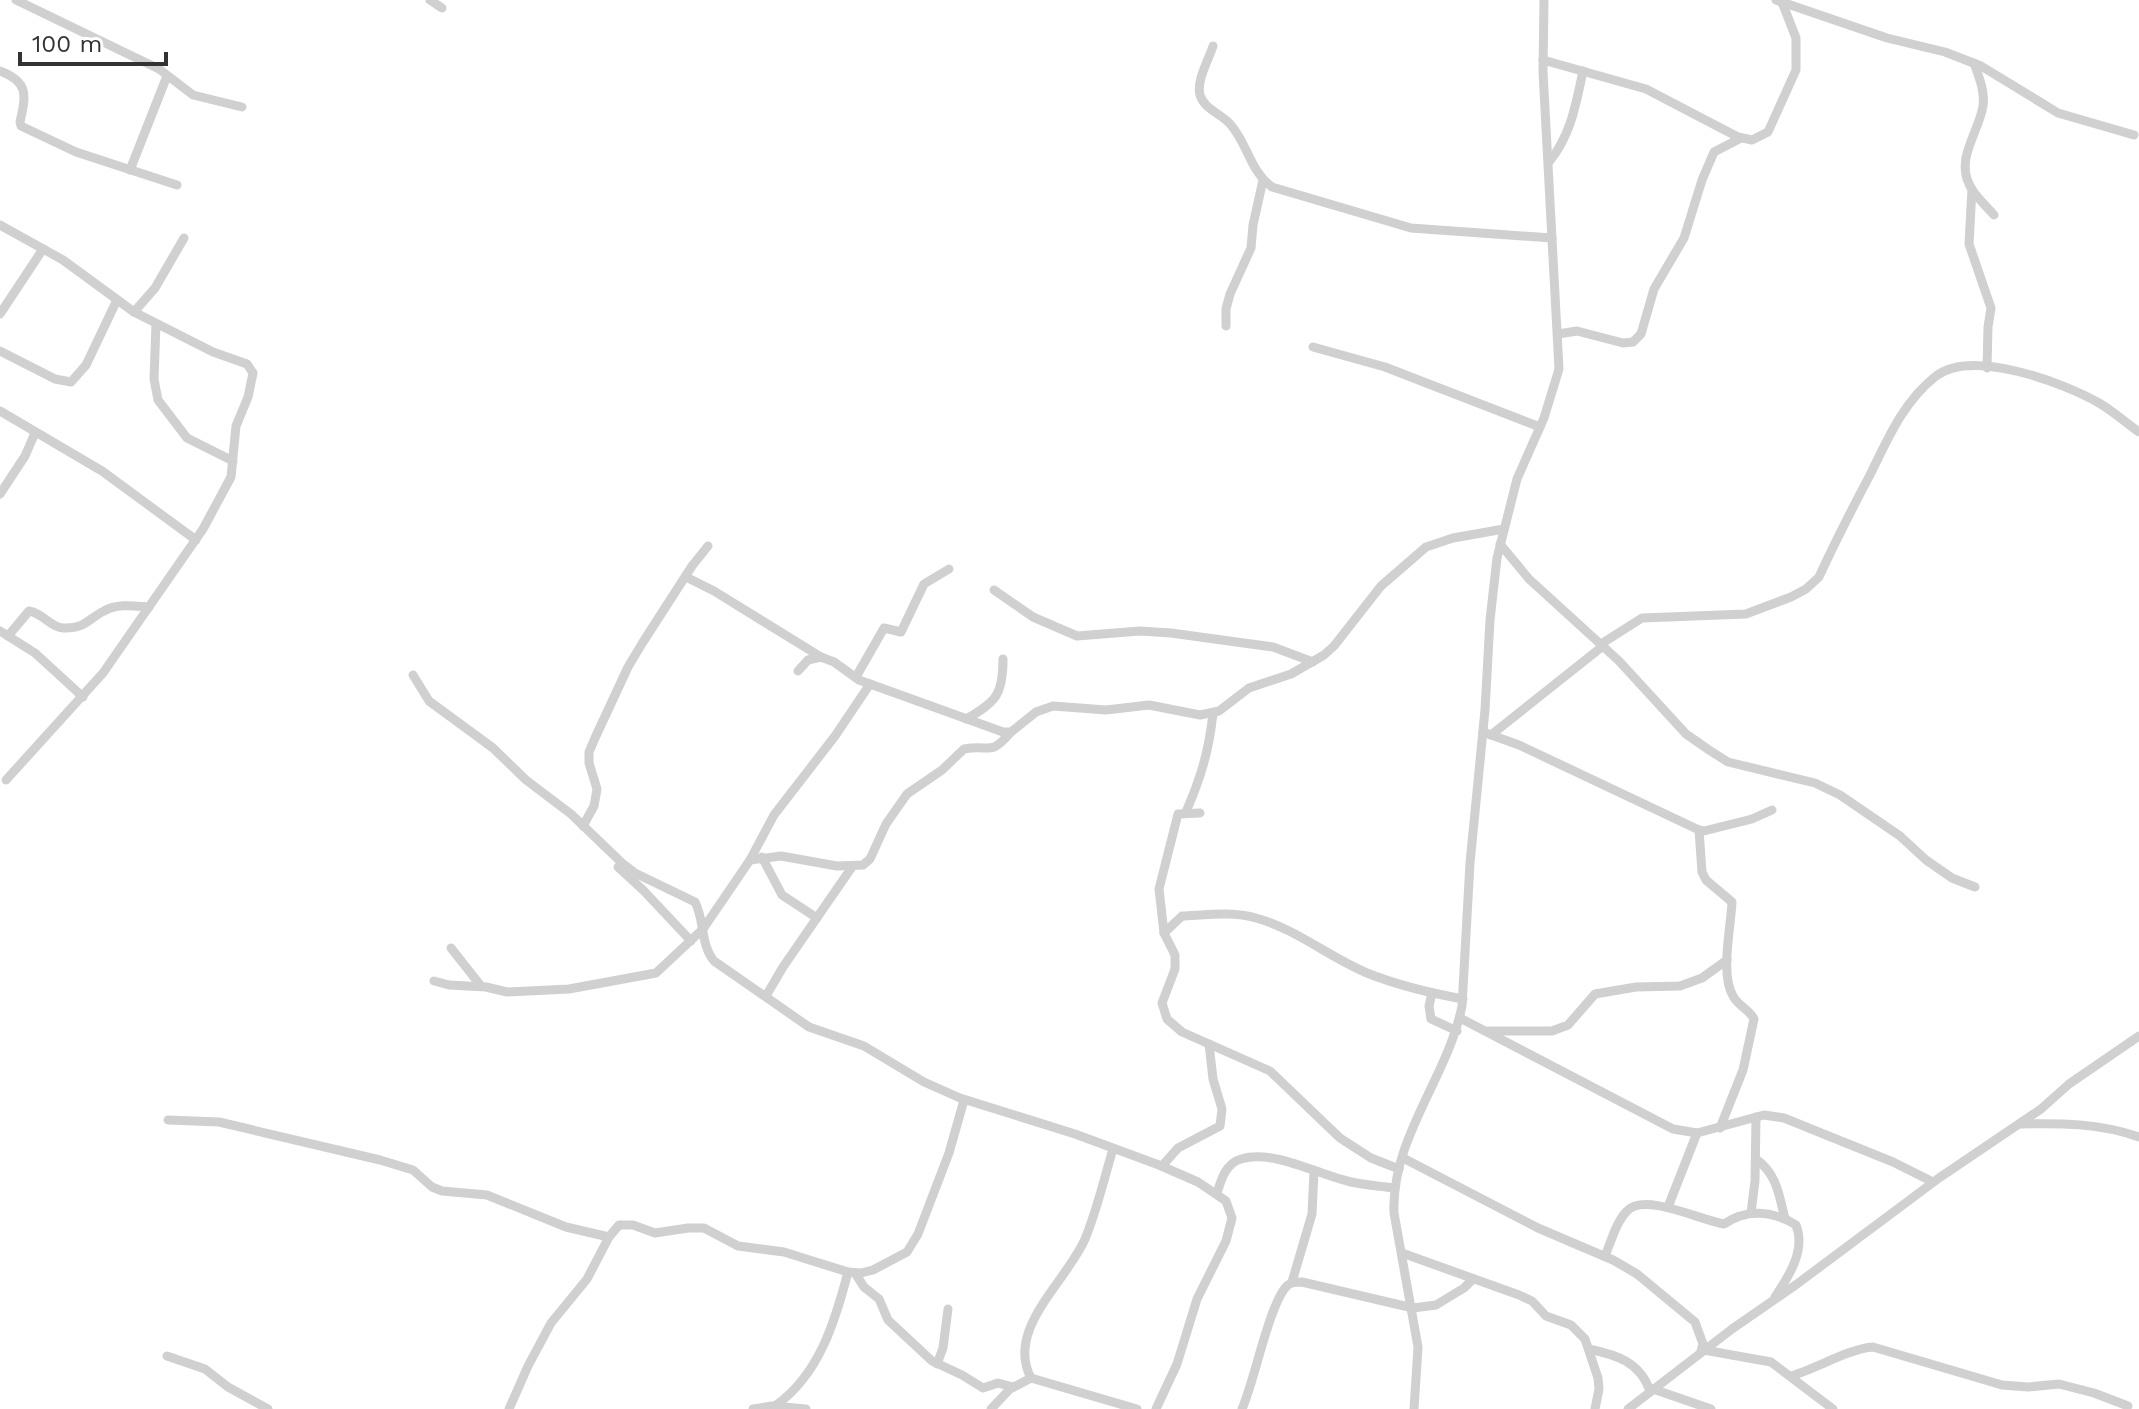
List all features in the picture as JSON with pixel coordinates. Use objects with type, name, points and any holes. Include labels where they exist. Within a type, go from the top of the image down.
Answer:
[{"type":"street","points":[[16,0],[159,69],[193,95],[242,107]]},
{"type":"street","points":[[430,0],[442,8]]},
{"type":"street","points":[[1414,1409],[1418,1347],[1394,1213],[1394,1188],[1422,1106],[1460,1018],[1470,863],[1487,733],[1490,620],[1500,544],[1517,479],[1553,395],[1559,369],[1543,60],[1544,0]]},
{"type":"street","points":[[1543,60],[1646,89],[1742,138],[1752,140],[1768,132],[1796,70],[1796,38],[1779,1]]},
{"type":"street","points":[[1779,1],[1887,38],[1928,46],[1974,63],[2058,113],[2134,135]]},
{"type":"street","points":[[1213,46],[1199,85],[1200,95],[1206,105],[1237,132],[1255,172],[1272,187],[1411,228],[1552,238]]},
{"type":"street","points":[[1974,63],[1983,94],[1983,108],[1966,157],[1965,173],[1972,189],[1994,215]]},
{"type":"street","points":[[0,71],[10,75],[24,88],[21,126],[76,152],[177,185]]},
{"type":"street","points":[[1549,162],[1569,131],[1583,71]]},
{"type":"street","points":[[130,170],[167,76]]},
{"type":"street","points":[[1558,334],[1577,331],[1623,343],[1633,342],[1641,334],[1654,289],[1684,238],[1714,152],[1742,138]]},
{"type":"street","points":[[1226,326],[1230,294],[1251,248],[1263,180]]},
{"type":"street","points":[[1972,189],[1969,244],[1991,308],[1987,368]]},
{"type":"street","points":[[0,225],[63,260],[134,312],[252,368],[250,388],[236,426],[231,477],[196,540],[83,697],[6,780]]},
{"type":"street","points":[[134,312],[147,301],[184,238]]},
{"type":"street","points":[[0,314],[43,249]]},
{"type":"street","points":[[0,351],[55,379],[71,382],[86,365],[117,300]]},
{"type":"street","points":[[156,324],[154,379],[158,400],[187,438],[233,461]]},
{"type":"street","points":[[1313,347],[1385,367],[1540,427]]},
{"type":"street","points":[[1487,733],[1642,618],[1746,614],[1806,589],[1819,577],[1889,435],[1908,405],[1937,375],[1953,367],[2033,374],[2099,403],[2139,432]]},
{"type":"street","points":[[0,411],[102,471],[196,540]]},
{"type":"street","points":[[0,494],[25,456],[35,433]]},
{"type":"street","points":[[750,860],[781,856],[852,867],[863,865],[870,859],[886,824],[907,794],[942,770],[964,749],[998,747],[1036,712],[1053,706],[1106,710],[1149,705],[1200,715],[1213,713],[1256,684],[1291,674],[1334,646],[1381,586],[1426,547],[1453,538],[1504,529]]},
{"type":"street","points":[[1500,544],[1529,579],[1602,645],[1686,734],[1728,762],[1815,783],[1840,795],[1900,836],[1952,878],[1975,887]]},
{"type":"street","points":[[583,826],[594,806],[597,789],[589,752],[628,667],[708,546]]},
{"type":"street","points":[[856,677],[884,628],[901,632],[924,584],[949,569]]},
{"type":"street","points":[[686,577],[870,684],[996,731],[1011,732]]},
{"type":"street","points":[[994,590],[1033,617],[1077,636],[1140,631],[1171,633],[1273,647],[1313,662]]},
{"type":"street","points":[[83,697],[35,653],[4,634],[29,611],[37,612],[53,625],[66,628],[88,624],[103,611],[114,607],[149,607]]},
{"type":"street","points":[[798,671],[808,660],[821,657]]},
{"type":"street","points":[[966,719],[996,699],[1002,681],[1003,659]]},
{"type":"street","points":[[413,675],[429,701],[493,748],[635,873],[695,902],[706,952],[714,961],[809,1027],[864,1046],[924,1082],[964,1100],[1075,1134],[1162,1166],[1217,1193],[1230,1208],[1230,1227],[1197,1299],[1177,1364],[1156,1409]]},
{"type":"street","points":[[434,981],[507,992],[557,990],[656,973],[703,929],[750,860],[774,815],[835,736],[870,684]]},
{"type":"street","points":[[1186,812],[1207,758],[1213,713]]},
{"type":"street","points":[[1487,733],[1519,745],[1699,830],[1752,819],[1772,810]]},
{"type":"street","points":[[1200,813],[1178,814],[1159,889],[1164,933],[1175,955],[1175,969],[1164,994],[1163,1012],[1182,1032],[1270,1071],[1340,1138],[1371,1158],[1399,1169]]},
{"type":"street","points":[[1699,830],[1702,872],[1706,880],[1732,902],[1727,960],[1730,990],[1734,999],[1751,1012],[1754,1019],[1743,1070],[1720,1128]]},
{"type":"street","points":[[599,842],[610,859],[691,941]]},
{"type":"street","points":[[762,857],[782,895],[817,918]]},
{"type":"street","points":[[766,996],[852,867]]},
{"type":"street","points":[[1164,933],[1172,922],[1182,916],[1239,915],[1256,918],[1299,936],[1367,973],[1463,999]]},
{"type":"street","points":[[451,948],[482,987]]},
{"type":"street","points":[[1485,1031],[1552,1031],[1568,1025],[1595,994],[1636,987],[1680,986],[1702,978],[1727,960]]},
{"type":"street","points":[[1432,993],[1429,1006],[1431,1019],[1457,1031]]},
{"type":"street","points":[[1460,1018],[1673,1129],[1697,1133],[1764,1115],[1784,1118],[1893,1162],[1933,1182]]},
{"type":"street","points":[[1628,1409],[1933,1182],[2019,1124],[2069,1084],[2139,1036]]},
{"type":"street","points":[[1162,1166],[1178,1148],[1220,1126],[1222,1109],[1213,1079],[1209,1044]]},
{"type":"street","points":[[509,1409],[551,1323],[587,1279],[614,1228],[623,1224],[655,1233],[704,1228],[738,1246],[784,1252],[852,1272],[873,1270],[907,1252],[918,1234],[949,1153],[964,1100]]},
{"type":"street","points":[[1751,1213],[1756,1117]]},
{"type":"street","points":[[168,1120],[219,1122],[380,1160],[413,1170],[432,1187],[442,1191],[487,1195],[566,1227],[609,1237]]},
{"type":"street","points":[[2019,1124],[2100,1126],[2139,1137]]},
{"type":"street","points":[[1668,1207],[1697,1133]]},
{"type":"street","points":[[1031,1378],[1024,1365],[1035,1316],[1085,1240],[1113,1149]]},
{"type":"street","points":[[1217,1193],[1222,1176],[1239,1159],[1261,1157],[1350,1182],[1394,1188]]},
{"type":"street","points":[[1403,1158],[1538,1228],[1605,1256],[1637,1274],[1695,1322],[1703,1344],[1702,1351]]},
{"type":"street","points":[[1756,1159],[1773,1176],[1785,1219]]},
{"type":"street","points":[[1292,1282],[1312,1214],[1314,1171]]},
{"type":"street","points":[[1605,1256],[1627,1210],[1634,1206],[1668,1207],[1724,1224],[1741,1214],[1751,1213],[1785,1219],[1796,1225],[1800,1234],[1799,1248],[1784,1283],[1772,1301]]},
{"type":"street","points":[[1402,1253],[1519,1295],[1532,1301],[1546,1316],[1571,1325],[1585,1339],[1589,1349],[1599,1389],[1595,1409]]},
{"type":"street","points":[[852,1272],[879,1299],[888,1320],[937,1364],[983,1388],[998,1383],[1013,1387]]},
{"type":"street","points":[[775,1406],[793,1391],[820,1356],[852,1272]]},
{"type":"street","points":[[1242,1409],[1277,1304],[1286,1286],[1292,1282],[1413,1308],[1436,1305],[1473,1279]]},
{"type":"street","points":[[937,1364],[943,1348],[948,1309]]},
{"type":"street","points":[[1791,1376],[1851,1352],[1873,1347],[2002,1385],[2028,1387],[2059,1384],[2128,1406]]},
{"type":"street","points":[[1589,1349],[1614,1354],[1630,1362],[1646,1377],[1652,1390],[1711,1409]]},
{"type":"street","points":[[1702,1351],[1771,1362],[1833,1409]]},
{"type":"street","points":[[167,1356],[205,1369],[228,1387],[268,1409]]},
{"type":"street","points":[[991,1409],[1013,1387],[1031,1378],[1137,1409]]},
{"type":"street","points":[[753,1409],[775,1406],[806,1409]]}]
